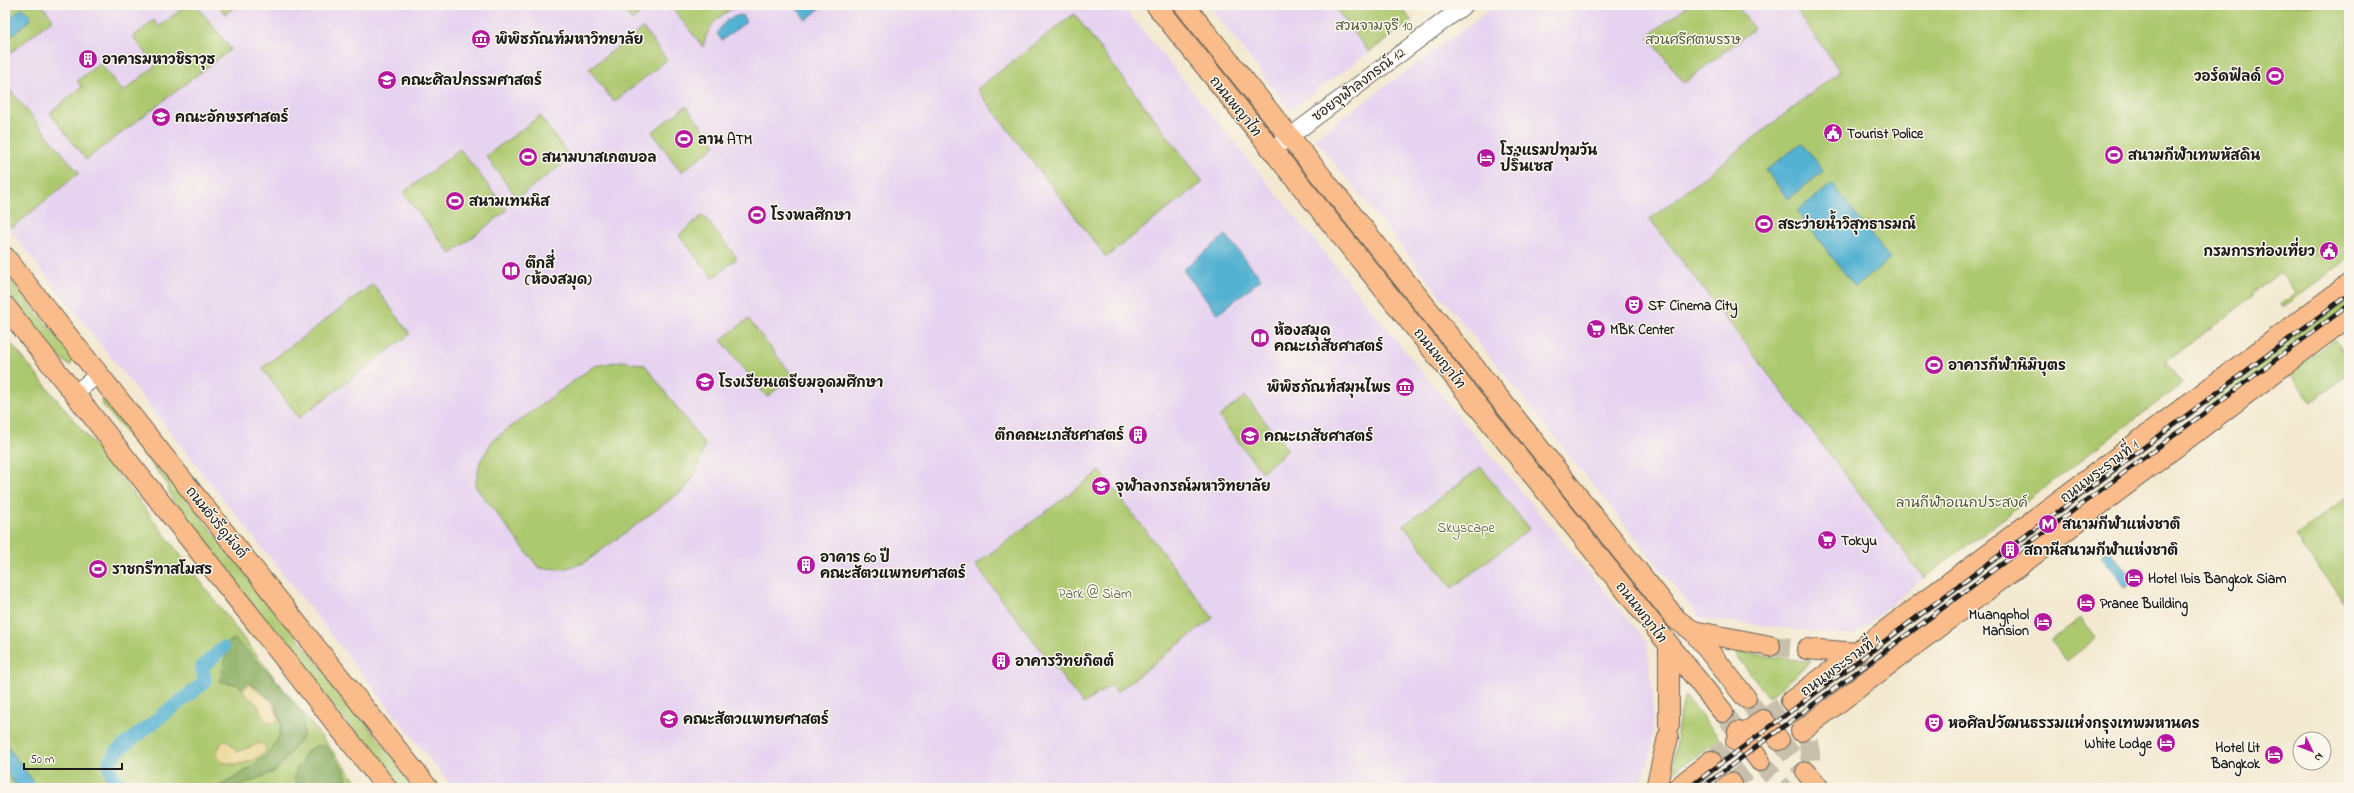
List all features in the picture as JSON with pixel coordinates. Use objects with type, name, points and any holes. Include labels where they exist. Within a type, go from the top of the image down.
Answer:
[{"type":"main road","name":"ถนนพญาไท","points":[[1156,5],[1723,712]]},
{"type":"main road","name":"ถนนพญาไท","points":[[1184,5],[1290,135],[1677,620],[1693,631],[1746,698]]},
{"type":"main road","name":"ถนนอังรีดูนังต์","points":[[5,257],[428,788]]},
{"type":"main road","name":"ถนนพระรามที่ 1","points":[[1792,701],[2349,284]]},
{"type":"main road","points":[[5,306],[386,788]]},
{"type":"main road","name":"ถนนพระรามที่ 1","points":[[1805,735],[1826,711],[2349,316]]},
{"type":"main road","points":[[1693,631],[1770,646]]},
{"type":"main road","points":[[1656,788],[1669,731],[1670,647]]},
{"type":"main road","points":[[1807,648],[1858,653]]},
{"type":"main road","points":[[1704,689],[1718,682],[1724,670]]},
{"type":"main road","points":[[1764,720],[1778,744],[1759,762],[1739,737],[1764,720]]},
{"type":"main road","points":[[1677,788],[1711,761]]},
{"type":"street","name":"ซอยจุฬาลงกรณ์ 12","points":[[1272,150],[1465,5]]},
{"type":"street","points":[[75,393],[99,374]]},
{"type":"shaded area","points":[[5,5],[1122,5],[1454,411],[1647,642],[1653,694],[1652,748],[1640,788],[453,788],[5,224]]},
{"type":"shaded area","points":[[1209,5],[1404,5],[1401,7],[1412,21],[1293,108],[1289,109]]},
{"type":"shaded area","points":[[1497,5],[1793,5],[1841,70],[1650,219],[1924,578],[1853,636],[1700,618],[1314,138]]},
{"type":"green space","points":[[5,5],[42,5],[53,19],[5,57]]},
{"type":"green space","points":[[186,5],[196,5],[231,49],[86,160],[50,113],[82,87],[77,81],[100,63],[123,92],[156,65],[133,37],[154,20],[159,27]]},
{"type":"green space","points":[[218,5],[237,5],[225,14]]},
{"type":"green space","points":[[620,5],[637,5],[642,12],[632,21]]},
{"type":"green space","points":[[670,5],[743,5],[728,11],[712,25],[703,47]]},
{"type":"green space","name":"สวนจามจุรี 10","points":[[1333,5],[1404,5],[1401,7],[1412,21],[1369,52]]},
{"type":"green space","name":"สวนศรีศตพรรษ","points":[[1688,5],[1736,5],[1754,29],[1684,83],[1648,36]]},
{"type":"green space","name":"สนามกีฬาแห่งชาติ","points":[[1793,5],[2349,5],[2349,258],[2283,308],[2281,304],[2296,293],[2280,272],[2251,295],[2252,297],[2166,362],[2182,384],[1924,578],[1650,219],[1840,71]]},
{"type":"green space","points":[[1074,14],[1203,182],[1106,257],[977,89]]},
{"type":"green space","points":[[643,28],[667,60],[614,102],[589,69]]},
{"type":"green space","points":[[5,84],[79,173],[12,228],[5,220]]},
{"type":"green space","name":"ลาน ATM","points":[[686,106],[716,145],[681,172],[652,132]]},
{"type":"green space","name":"สนามบาสเกตบอล","points":[[540,116],[571,158],[517,198],[486,156]]},
{"type":"green space","name":"สนามเทนนิส","points":[[460,149],[507,210],[451,254],[403,193]]},
{"type":"green space","points":[[703,215],[737,258],[713,278],[679,235]]},
{"type":"green space","points":[[5,273],[74,358],[70,366],[40,336],[20,310],[7,284]]},
{"type":"green space","points":[[373,284],[410,334],[299,418],[262,368]]},
{"type":"green space","points":[[2349,290],[2349,308],[2211,412],[2202,400]]},
{"type":"green space","points":[[748,319],[793,376],[767,397],[721,340]]},
{"type":"green space","name":"ราชกรีฑาสโมสร","points":[[5,336],[134,494],[247,643],[362,788],[5,788]]},
{"type":"green space","points":[[2334,339],[2349,359],[2349,373],[2312,402],[2290,373]]},
{"type":"green space","points":[[622,361],[645,365],[705,445],[697,470],[686,488],[584,563],[562,569],[539,568],[475,486],[480,462],[493,440],[594,366]]},
{"type":"green space","points":[[1245,396],[1288,450],[1262,472],[1219,417]]},
{"type":"green space","points":[[106,398],[413,782],[406,788],[400,788],[175,508],[166,482],[103,405],[101,400]]},
{"type":"green space","name":"Skyscape","points":[[1481,467],[1529,529],[1452,588],[1404,525]]},
{"type":"green space","name":"Park @ Siam","points":[[1100,471],[1213,618],[1117,692],[1111,685],[1083,704],[975,565]]},
{"type":"green space","points":[[2349,495],[2349,604],[2347,605],[2295,537]]},
{"type":"green space","points":[[2080,618],[2096,638],[2067,661],[2050,640]]},
{"type":"green space","points":[[235,639],[273,677],[304,715],[303,736],[276,771],[234,788],[216,788],[252,766],[264,756],[274,746],[280,734],[280,720],[275,706],[264,693],[249,684],[243,689],[236,684],[220,682],[229,642]]},
{"type":"green space","points":[[1737,653],[1747,653],[1811,662],[1769,697],[1737,657]]},
{"type":"green space","points":[[1685,696],[1720,739],[1672,773],[1679,719]]},
{"type":"green space","points":[[316,746],[326,746],[344,770],[347,780],[342,788],[299,788],[294,779],[297,768],[303,764],[303,758],[309,749]]},
{"type":"sand","points":[[249,684],[272,701],[279,718],[274,723],[266,723],[257,704],[244,694],[243,689]]},
{"type":"sand","points":[[224,740],[228,741],[237,752],[260,743],[265,746],[266,750],[258,757],[248,762],[229,764],[222,761],[218,756],[218,749]]},
{"type":"water","points":[[794,5],[824,5],[806,20]]},
{"type":"water","points":[[22,8],[31,16],[31,19],[8,39],[5,38],[5,22]]},
{"type":"water","points":[[742,15],[746,22],[722,40],[717,34],[721,26],[733,17]]},
{"type":"water","points":[[1802,143],[1824,171],[1788,199],[1766,170]]},
{"type":"water","points":[[1832,184],[1890,259],[1855,287],[1797,211]]},
{"type":"water","points":[[1226,235],[1261,279],[1218,314],[1183,270]]},
{"type":"water","points":[[2109,549],[2133,581],[2125,587],[2101,555]]},
{"type":"water","points":[[5,743],[38,788],[18,788],[5,771]]},
{"type":"waterway","points":[[121,788],[112,775],[109,763],[117,751],[205,682],[202,667],[223,648]]},
{"type":"tunnel","points":[[1770,646],[1807,649]]},
{"type":"tunnel","points":[[1746,698],[1763,720],[1791,701]]},
{"type":"tunnel","points":[[1723,712],[1738,732]]},
{"type":"tunnel","points":[[1779,740],[1806,772]]},
{"type":"tunnel","points":[[1809,740],[1811,770]]},
{"type":"tunnel","points":[[1711,761],[1736,741]]},
{"type":"tunnel","points":[[1760,761],[1783,788]]},
{"type":"tunnel","points":[[1731,783],[1758,762]]},
{"type":"railway","points":[[1688,788],[2349,294]]},
{"type":"railway","points":[[1701,788],[2349,305]]},
{"type":"place","name":"พิพิธภัณฑ์มหาวิทยาลัย","points":[[481,39]]},
{"type":"place","name":"อาคารมหาวชิราวุธ","points":[[88,59]]},
{"type":"place","name":"วอร์ดฟิลด์","points":[[2275,76]]},
{"type":"place","name":"คณะศิลปกรรมศาสตร์","points":[[387,80]]},
{"type":"place","name":"คณะอักษรศาสตร์","points":[[161,117]]},
{"type":"place","name":"Tourist Police","points":[[1833,133]]},
{"type":"place","name":"ลาน ATM","points":[[684,139]]},
{"type":"place","name":"สนามกีฬาเทพหัสดิน","points":[[2114,155]]},
{"type":"place","name":"สนามบาสเกตบอล","points":[[528,157]]},
{"type":"place","name":"โรงแรมปทุมวัน ปริ๊นเซส","points":[[1486,158]]},
{"type":"place","name":"สนามเทนนิส","points":[[455,201]]},
{"type":"place","name":"โรงพลศึกษา","points":[[757,215]]},
{"type":"place","name":"สระว่ายน้ำวิสุทธารมณ์","points":[[1764,224]]},
{"type":"place","name":"กรมการท่องเที่ยว","points":[[2329,251]]},
{"type":"place","name":"ตึกสี่ (ห้องสมุด)","points":[[511,271]]},
{"type":"place","name":"SF Cinema City","points":[[1634,305]]},
{"type":"place","name":"MBK Center","points":[[1596,329]]},
{"type":"place","name":"ห้องสมุด คณะเภสัชศาสตร์","points":[[1260,338]]},
{"type":"place","name":"อาคารกีฬานิมิบุตร","points":[[1934,365]]},
{"type":"place","name":"โรงเรียนเตรียมอุดมศึกษา","points":[[705,382]]},
{"type":"place","name":"พิพิธภัณฑ์สมุนไพร","points":[[1405,387]]},
{"type":"place","name":"ตึกคณะเภสัชศาสตร์","points":[[1138,435]]},
{"type":"place","name":"คณะเภสัชศาสตร์","points":[[1250,436]]},
{"type":"place","name":"จุฬาลงกรณ์มหาวิทยาลัย","points":[[1101,486]]},
{"type":"place","name":"สนามกีฬาแห่งชาติ","points":[[2048,524]]},
{"type":"place","name":"Tokyu","points":[[1827,540]]},
{"type":"place","name":"สถานีสนามกีฬาแห่งชาติ","points":[[2010,550]]},
{"type":"place","name":"อาคาร 60 ปี คณะสัตวแพทยศาสตร์","points":[[806,565]]},
{"type":"place","name":"ราชกรีฑาสโมสร","points":[[98,569]]},
{"type":"place","name":"Hotel Ibis Bangkok Siam","points":[[2134,578]]},
{"type":"place","name":"Pranee Building","points":[[2086,603]]},
{"type":"place","name":"Muangphol Mansion","points":[[2043,622]]},
{"type":"place","name":"อาคารวิทยกิตต์","points":[[1001,661]]},
{"type":"place","name":"คณะสัตวแพทยศาสตร์","points":[[669,719]]},
{"type":"place","name":"หอศิลปวัฒนธรรมแห่งกรุงเทพมหานคร","points":[[1934,723]]},
{"type":"place","name":"White Lodge","points":[[2166,743]]},
{"type":"place","name":"Hotel Lit Bangkok","points":[[2274,755]]},
{"type":"park label","name":"ลานกีฬาอเนกประสงค์","points":[[1962,502]]}]
